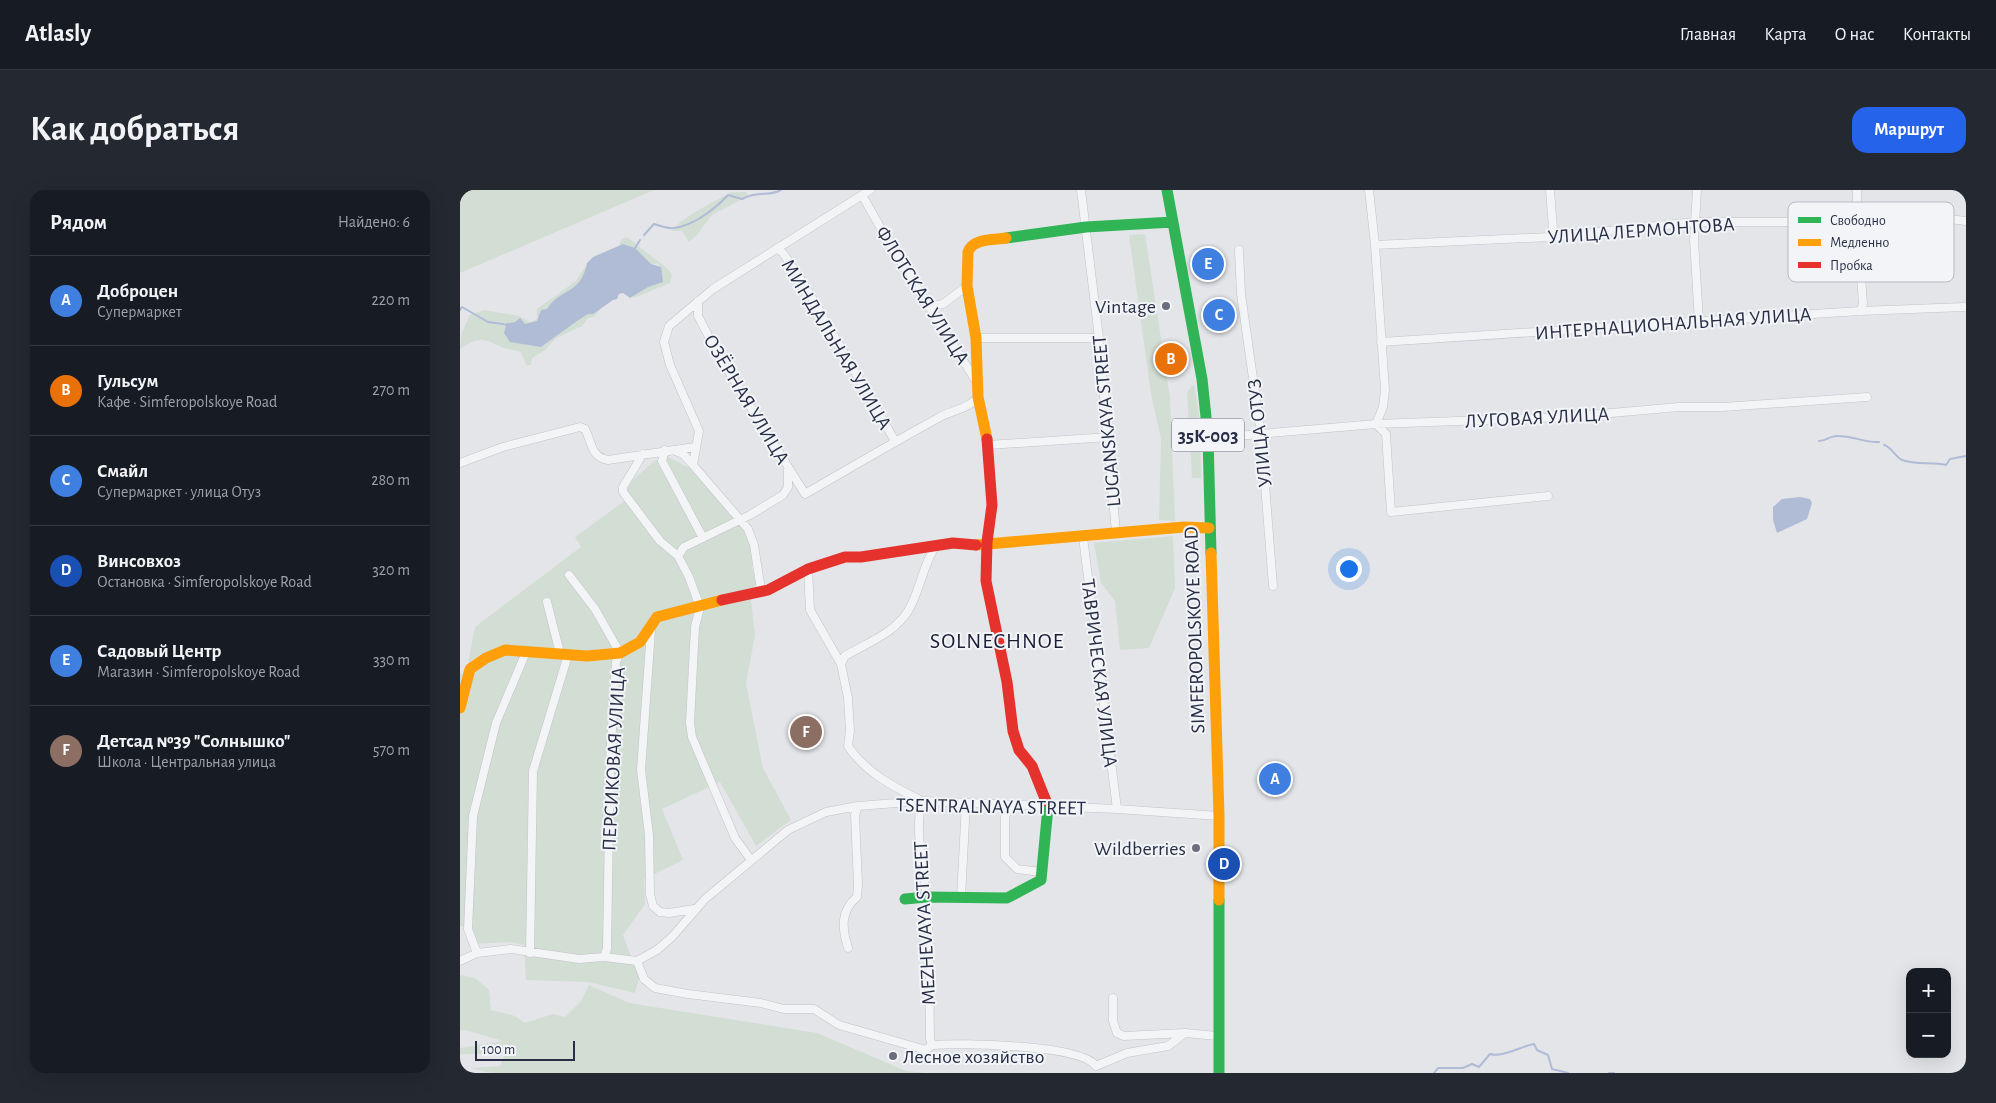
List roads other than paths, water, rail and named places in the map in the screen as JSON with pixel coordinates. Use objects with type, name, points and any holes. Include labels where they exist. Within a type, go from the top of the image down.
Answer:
[{"type":"street","points":[[693,465],[699,431],[684,393],[670,365],[664,342],[669,326],[698,301],[777,248],[870,190]]},
{"type":"street","name":"LUGANSKAYA STREET","points":[[1081,190],[1099,338],[1116,533]]},
{"type":"street","name":"SIMFEROPOLSKOYE ROAD","points":[[1167,190],[1202,379],[1208,436],[1209,528],[1219,816],[1217,1036],[1219,1073]]},
{"type":"street","points":[[1369,190],[1375,245],[1385,390],[1383,407],[1376,424],[1386,434],[1391,512],[1548,496]]},
{"type":"street","points":[[1550,190],[1553,229],[1550,237]]},
{"type":"street","points":[[1697,190],[1695,222],[1699,321]]},
{"type":"street","name":"ФЛОТСКАЯ УЛИЦА","points":[[862,195],[892,248],[976,380],[978,397]]},
{"type":"street","points":[[905,899],[926,896],[1007,898],[1040,880],[1048,807],[1032,766],[1019,750],[1013,731],[1006,682],[986,581],[987,542],[992,505],[988,445],[978,397],[976,338],[967,286],[968,252],[970,247],[978,242],[1086,227],[1173,222]]},
{"type":"street","name":"УЛИЦА ЛЕРМОНТОВА","points":[[1375,245],[1550,237],[1695,222],[1788,222]]},
{"type":"street","name":"МИНДАЛЬНАЯ УЛИЦА","points":[[777,248],[783,252],[804,284],[895,441]]},
{"type":"street","name":"УЛИЦА ОТУЗ","points":[[1239,250],[1241,294],[1261,434],[1273,586]]},
{"type":"street","points":[[1860,311],[1863,304],[1861,282]]},
{"type":"street","points":[[930,306],[943,304],[967,286]]},
{"type":"street","name":"ОЗЁРНАЯ УЛИЦА","points":[[698,301],[698,316],[718,356],[805,494],[895,441]]},
{"type":"street","name":"ИНТЕРНАЦИОНАЛЬНАЯ УЛИЦА","points":[[1381,342],[1860,311],[1964,307]]},
{"type":"street","points":[[976,338],[1099,338]]},
{"type":"street","name":"ЛУГОВАЯ УЛИЦА","points":[[1208,436],[1261,434],[1376,424],[1566,417],[1679,407],[1723,407],[1866,396]]},
{"type":"street","points":[[895,441],[952,411],[972,403],[978,397]]},
{"type":"street","points":[[460,462],[504,446],[574,428],[585,429],[594,454],[608,460],[695,447]]},
{"type":"street","points":[[988,445],[1109,437]]},
{"type":"street","points":[[668,450],[683,454],[748,529],[754,545],[760,590]]},
{"type":"street","points":[[668,450],[662,462],[703,538]]},
{"type":"street","points":[[643,454],[623,487],[623,492],[631,506],[660,541],[678,556],[689,577],[700,607],[695,627],[690,723],[692,737],[735,838],[751,860]]},
{"type":"street","points":[[678,556],[684,547],[741,520],[783,496],[790,479],[788,467]]},
{"type":"street","points":[[460,708],[470,669],[486,658],[504,650],[527,650],[587,656],[620,653],[640,642],[651,630],[657,617],[674,611],[750,595],[760,590],[768,590],[808,569],[845,556],[861,557],[953,543],[974,545],[987,542],[1083,537],[1184,527],[1209,528]]},
{"type":"street","name":"ТАВРИЧЕСКАЯ УЛИЦА","points":[[1083,537],[1117,809]]},
{"type":"street","points":[[841,664],[844,656],[891,629],[908,612],[928,556],[934,547]]},
{"type":"street","points":[[808,569],[810,610],[841,664],[848,698],[850,731],[848,746],[856,759],[873,774],[922,801]]},
{"type":"street","name":"ПЕРСИКОВАЯ УЛИЦА","points":[[569,576],[595,609],[620,653],[616,662],[611,723],[607,949],[604,957]]},
{"type":"street","points":[[530,953],[533,771],[564,654],[547,602]]},
{"type":"street","points":[[651,630],[641,770],[649,836],[650,894],[653,906],[660,912],[669,914],[694,909]]},
{"type":"street","points":[[477,954],[468,929],[473,816],[496,723],[527,650]]},
{"type":"street","name":"TSENTRALNAYA STREET","points":[[637,961],[657,950],[672,936],[694,909],[788,830],[826,812],[858,806],[922,801],[1117,809],[1219,816]]},
{"type":"street","name":"MEZHEVAYA STREET","points":[[922,801],[919,813],[920,857],[926,896],[930,1039],[932,1045]]},
{"type":"street","points":[[961,897],[966,802]]},
{"type":"street","points":[[1011,805],[1005,817],[1005,857],[1017,869],[1041,872]]},
{"type":"street","points":[[848,948],[842,928],[848,904],[857,897],[855,815],[858,806]]},
{"type":"street","points":[[460,961],[477,954],[511,950],[579,959],[604,957],[637,961],[644,979],[656,988],[760,1003],[784,1009],[814,1009],[839,1025],[926,1050],[932,1045],[994,1043],[1078,1056],[1093,1062],[1095,1069],[1127,1053],[1168,1046],[1185,1033]]},
{"type":"street","points":[[1112,998],[1113,1021],[1117,1033],[1124,1036],[1185,1033],[1217,1036]]},
{"type":"water","points":[[623,244],[635,248],[651,264],[661,267],[663,282],[648,287],[630,298],[623,293],[619,294],[617,299],[593,314],[588,314],[541,347],[510,342],[504,333],[506,326],[503,324],[515,322],[520,318],[525,324],[537,321],[541,310],[547,309],[552,302],[580,281],[587,263],[593,257]]},
{"type":"water","points":[[1800,497],[1810,499],[1812,503],[1807,519],[1777,533],[1773,520],[1773,507],[1782,499]]},
{"type":"waterway","points":[[644,235],[654,224],[672,228],[689,224],[717,206],[728,195],[742,199],[748,196],[781,190]]},
{"type":"waterway","points":[[635,248],[640,240]]},
{"type":"waterway","points":[[460,310],[462,307],[488,322],[503,324]]},
{"type":"waterway","points":[[1819,441],[1835,436],[1879,442]]},
{"type":"waterway","points":[[1884,445],[1900,459],[1913,462],[1946,465],[1950,459],[1966,456]]},
{"type":"waterway","points":[[1434,1073],[1438,1068],[1463,1068],[1472,1064],[1479,1067],[1490,1054],[1506,1053],[1534,1044],[1537,1050],[1548,1055],[1552,1069],[1568,1073]]},
{"type":"waterway","points":[[1609,1073],[1614,1073]]},
{"type":"place","name":"Садовый Центр","points":[[1208,264]]},
{"type":"place","name":"Vintage","points":[[1166,306]]},
{"type":"place","name":"Смайл","points":[[1219,315]]},
{"type":"place","name":"Гульсум","points":[[1171,359]]},
{"type":"place","name":"Детсад №39 \"Солнышко\"","points":[[806,732]]},
{"type":"place","name":"Доброцен","points":[[1275,779]]},
{"type":"place","name":"Wildberries","points":[[1196,848]]},
{"type":"place","name":"Винсовхоз","points":[[1224,864]]},
{"type":"place","name":"Лесное хозяйство","points":[[893,1056]]},
{"type":"district","name":"SOLNECHNOE","points":[[997,640]]}]
